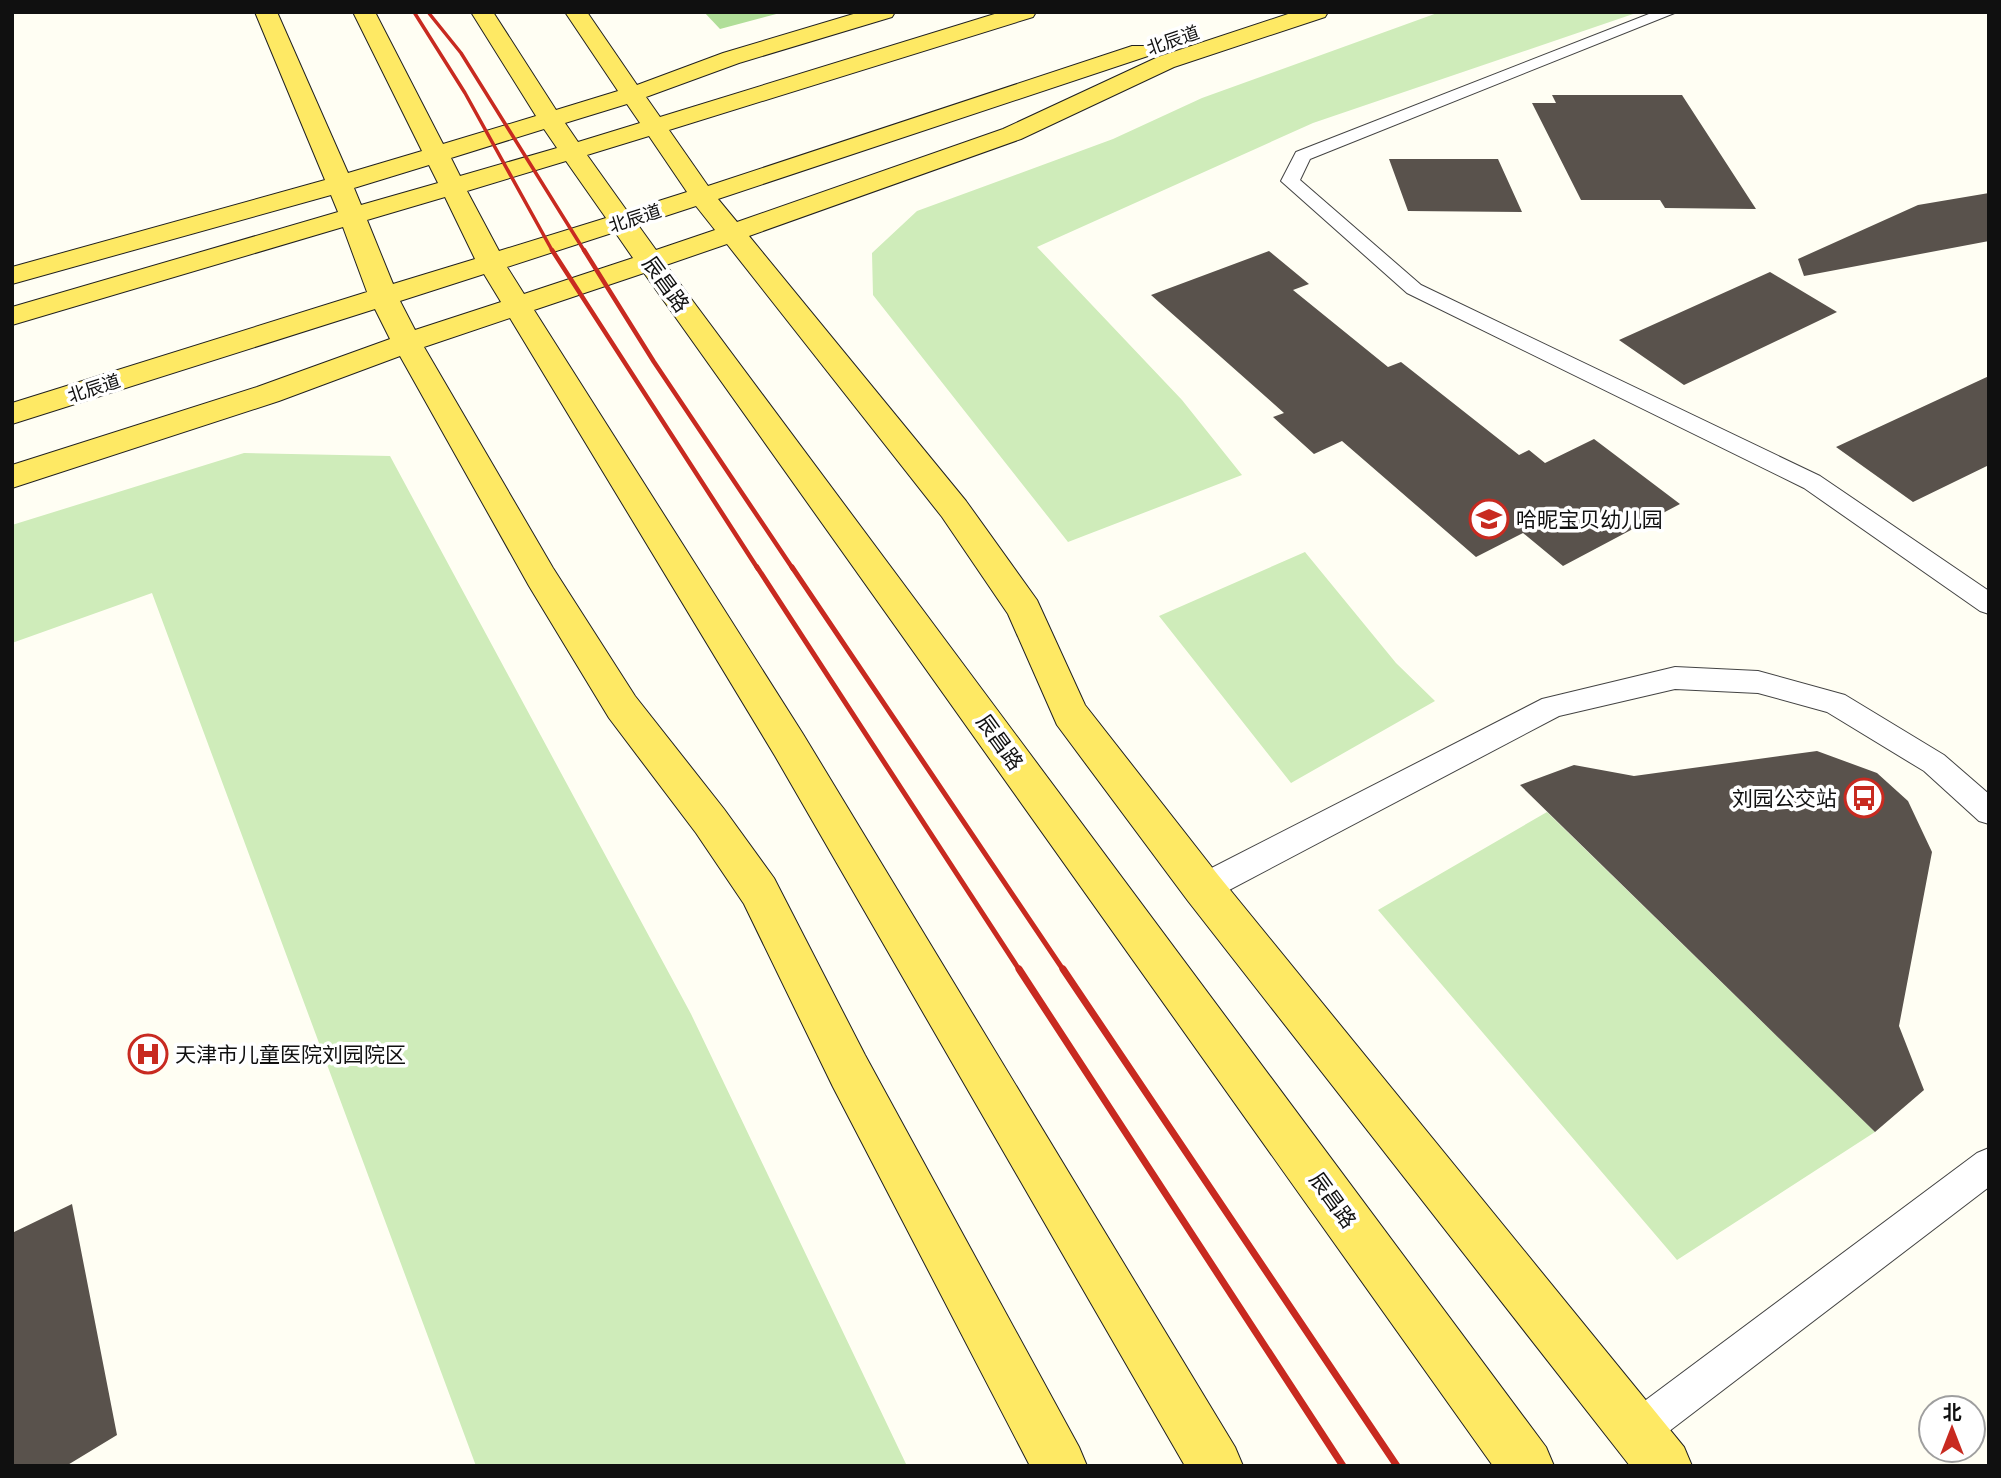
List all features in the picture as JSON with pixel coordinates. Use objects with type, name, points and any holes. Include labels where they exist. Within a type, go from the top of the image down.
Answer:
[{"type":"main road","points":[[265,12],[346,200],[383,296],[407,344],[541,577],[622,708],[710,821],[759,891],[849,1071],[1060,1466]]},
{"type":"main road","points":[[364,12],[438,153],[452,187],[491,263],[789,745],[1216,1466]]},
{"type":"main road","name":"辰昌路","points":[[482,12],[571,152],[650,262],[1527,1466]]},
{"type":"main road","points":[[576,12],[702,197],[954,509],[1024,609],[1069,714],[1650,1454]]},
{"type":"main road","points":[[12,317],[346,200],[438,153],[631,95],[731,58],[884,12]]},
{"type":"main road","points":[[12,276],[346,200],[452,187],[1025,12]]},
{"type":"main road","name":"北辰道","points":[[12,414],[702,197],[1255,12]]},
{"type":"main road","points":[[12,477],[268,394],[1012,134],[1166,62],[1317,12]]},
{"type":"lane","points":[[1669,12],[1302,156],[1290,181],[1414,289],[1812,482],[1989,604]]},
{"type":"lane","points":[[1203,888],[1552,708],[1675,678],[1758,682],[1835,703],[1934,763],[1989,812]]},
{"type":"lane","points":[[1650,1454],[1989,1165]]},
{"type":"green space","points":[[704,12],[784,12],[720,29]]},
{"type":"green space","points":[[1440,12],[1639,12],[1313,123],[1037,247],[1182,400],[1242,475],[1068,542],[873,295],[872,253],[917,211],[1113,139],[1202,98]]},
{"type":"green space","points":[[244,453],[390,456],[691,1014],[907,1466],[476,1466],[152,593],[12,643],[12,525]]},
{"type":"green space","points":[[1305,552],[1396,663],[1435,701],[1291,783],[1159,616]]},
{"type":"green space","points":[[1547,812],[1875,1132],[1677,1260],[1378,910]]},
{"type":"building","points":[[1552,95],[1682,95],[1756,209],[1665,208],[1660,200],[1581,200],[1532,103],[1556,103]]},
{"type":"building","points":[[1389,159],[1498,159],[1522,212],[1408,211]]},
{"type":"building","points":[[1989,193],[1989,241],[1804,276],[1798,259],[1918,205]]},
{"type":"building","points":[[1269,251],[1309,284],[1293,290],[1388,367],[1401,362],[1519,455],[1529,450],[1545,463],[1594,439],[1680,504],[1563,566],[1523,533],[1476,557],[1342,441],[1314,454],[1273,417],[1284,413],[1151,295]]},
{"type":"building","points":[[1770,272],[1837,312],[1684,385],[1619,340]]},
{"type":"building","points":[[1989,376],[1989,465],[1913,502],[1836,447]]},
{"type":"building","points":[[1817,751],[1877,773],[1908,801],[1932,852],[1899,1026],[1924,1090],[1875,1132],[1520,785],[1574,765],[1634,776]]},
{"type":"building","points":[[72,1204],[117,1435],[66,1466],[12,1466],[12,1233]]},
{"type":"railway","points":[[414,12],[465,93],[553,252]]},
{"type":"railway","points":[[428,12],[461,53],[585,252]]},
{"type":"railway","points":[[552,250],[758,569]]},
{"type":"railway","points":[[584,250],[654,362],[793,569]]},
{"type":"railway","points":[[757,567],[1020,971]]},
{"type":"railway","points":[[792,567],[1064,971]]},
{"type":"railway","points":[[1019,969],[1343,1466]]},
{"type":"railway","points":[[1063,969],[1397,1466]]},
{"type":"place","name":"哈昵宝贝幼儿园","points":[[1489,519]]},
{"type":"place","name":"刘园公交站","points":[[1864,798]]},
{"type":"place","name":"天津市儿童医院刘园院区","points":[[148,1054]]}]
